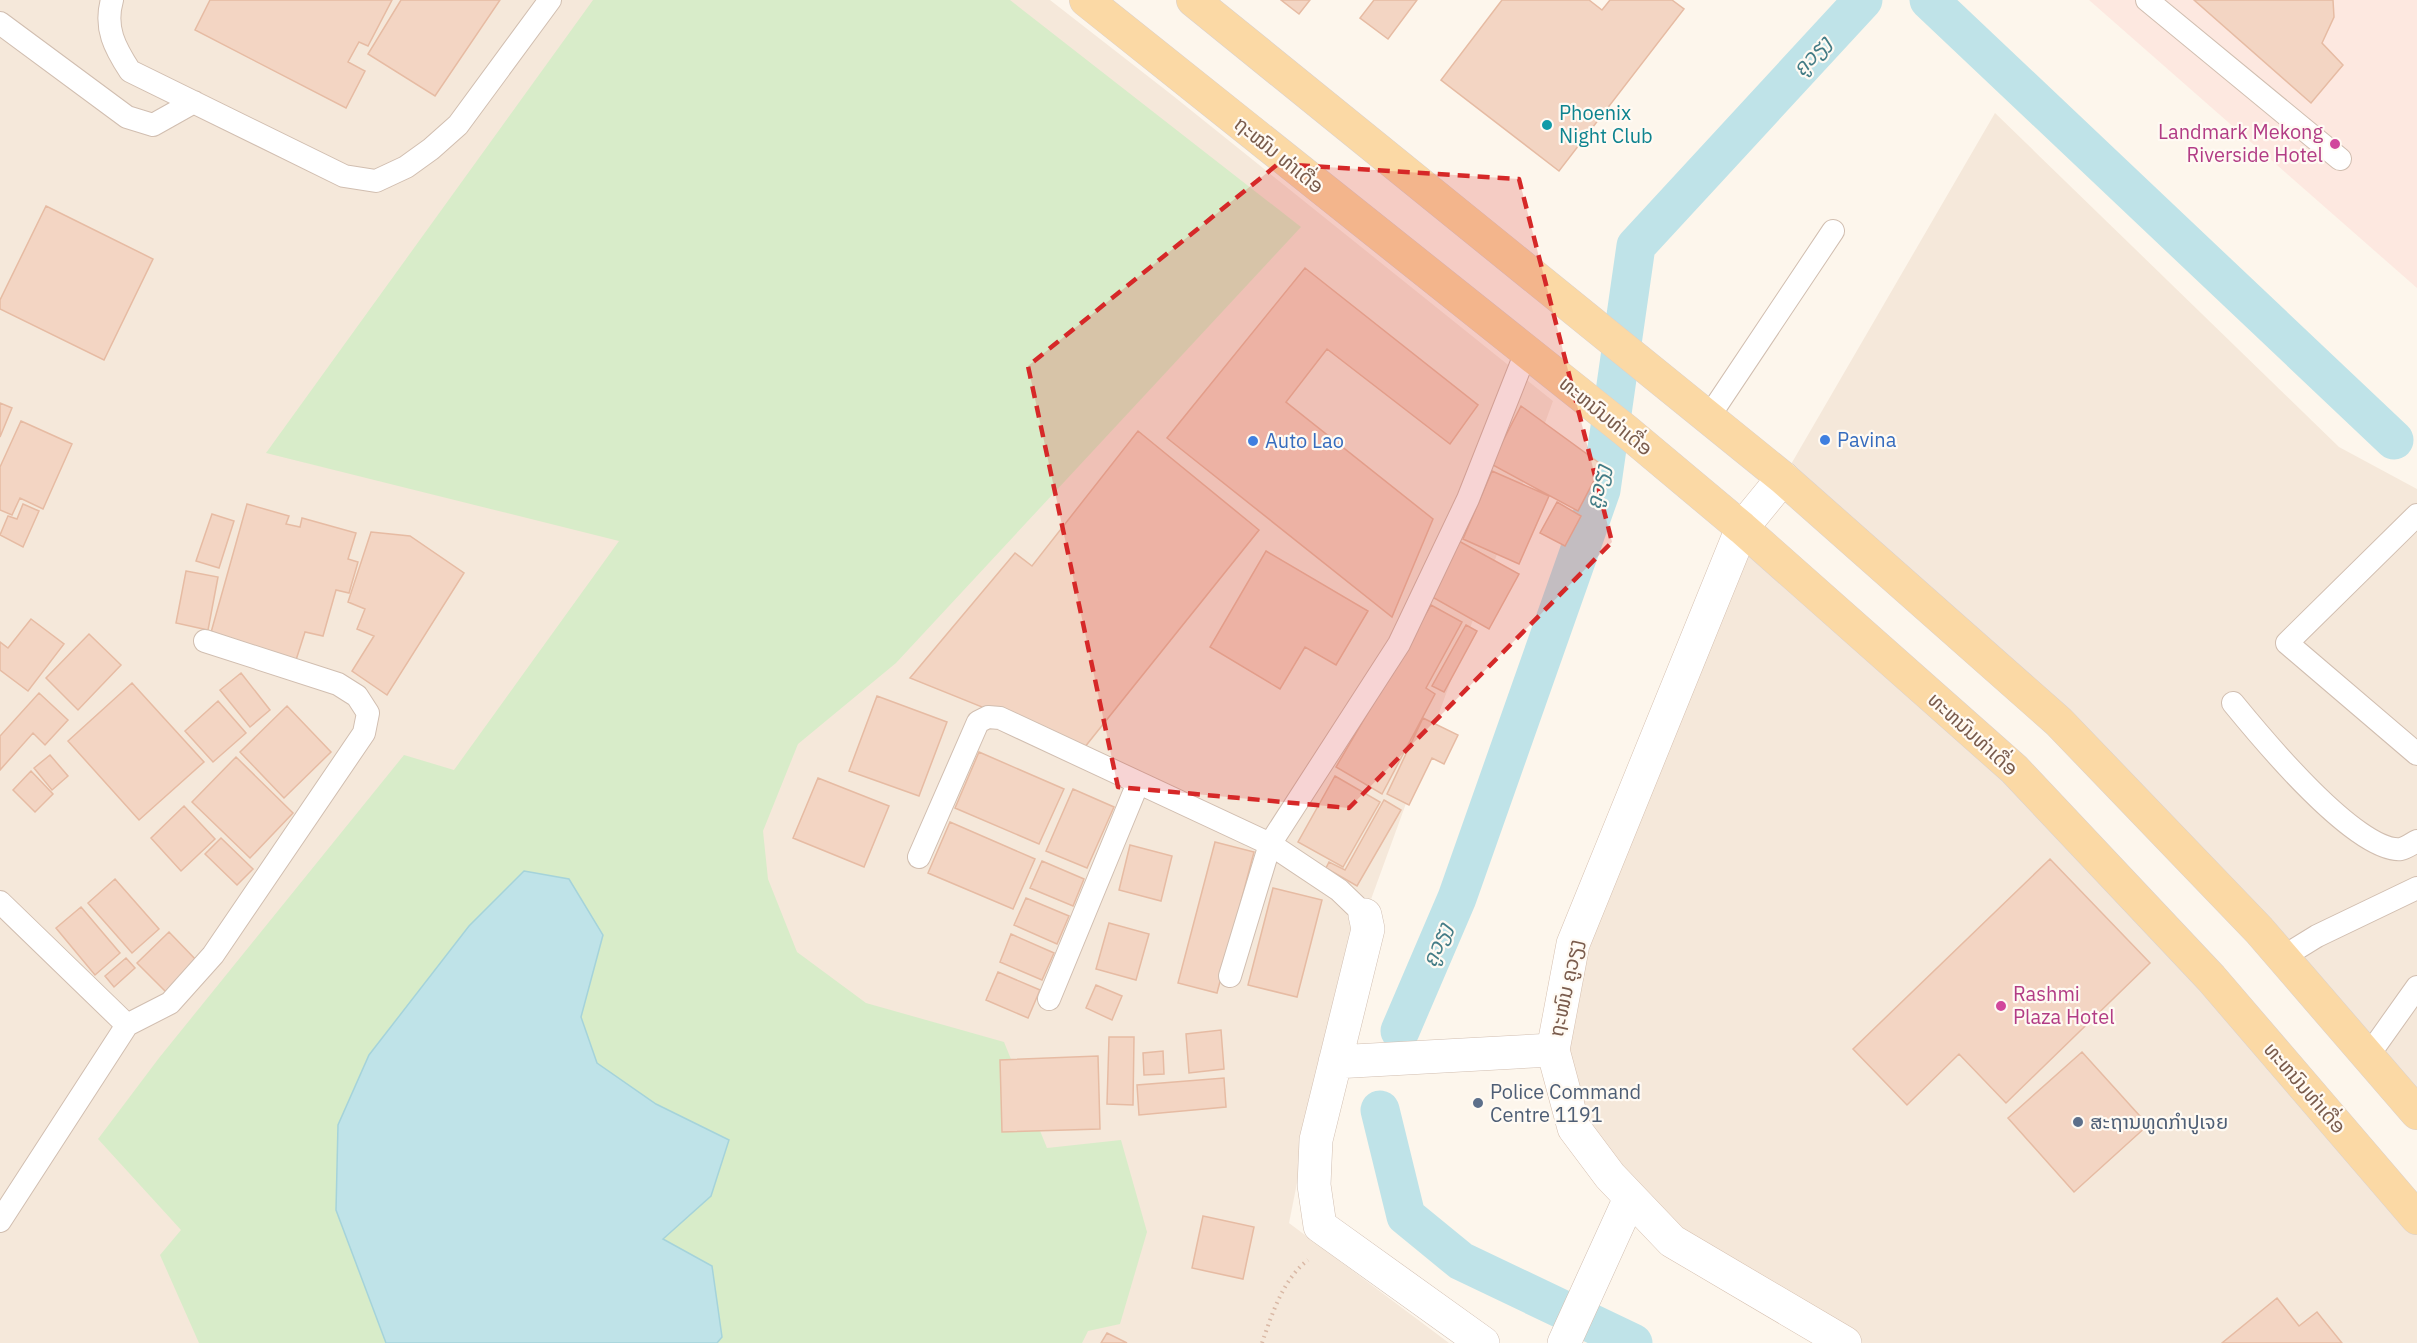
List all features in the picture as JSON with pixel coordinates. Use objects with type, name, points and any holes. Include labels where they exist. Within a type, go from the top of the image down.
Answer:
[{"type":"main road","name":"ຖະໝົນ ທ່າເດື່ອ","points":[[1086,0],[1472,309]]},
{"type":"main road","points":[[1193,0],[1783,478],[2059,722],[2283,957],[2417,1113]]},
{"type":"main road","name":"ທະຫນົນທ່າເດື່ອ","points":[[1472,309],[1625,430],[1742,528],[2014,769],[2211,978],[2417,1218]]},
{"type":"street","name":"ຖະໜົນ ຄູວຽງ","points":[[1783,478],[1742,528],[1573,944],[1553,1050],[1574,1128],[1610,1176],[1672,1241],[1845,1343]]},
{"type":"street","points":[[1365,915],[1368,928],[1316,1140],[1314,1185],[1320,1226],[1483,1343]]},
{"type":"street","points":[[1335,1062],[1553,1050]]},
{"type":"street","points":[[1564,1343],[1630,1198]]},
{"type":"lane","points":[[112,0],[108,13],[113,46],[130,71],[344,176],[376,181],[406,167],[458,124],[550,0]]},
{"type":"lane","points":[[2147,0],[2340,159]]},
{"type":"lane","points":[[0,23],[127,117],[153,125],[194,102]]},
{"type":"lane","points":[[1708,418],[1833,231]]},
{"type":"lane","points":[[1230,976],[1270,844],[1399,644],[1468,499],[1526,352]]},
{"type":"lane","points":[[2417,515],[2287,644],[2417,754]]},
{"type":"lane","points":[[0,1221],[13,1205],[127,1025],[170,1003],[213,955],[364,733],[368,713],[357,696],[338,684],[205,641]]},
{"type":"lane","points":[[2233,703],[2316,797],[2358,831],[2385,846],[2401,849],[2417,841]]},
{"type":"lane","points":[[919,857],[978,722],[988,717],[1000,718],[1270,844],[1339,890],[1365,915]]},
{"type":"lane","points":[[1048,999],[1138,783]]},
{"type":"lane","points":[[2283,957],[2317,936],[2417,888]]},
{"type":"lane","points":[[0,902],[127,1025]]},
{"type":"lane","points":[[2368,1056],[2417,987]]},
{"type":"path","points":[[1262,1343],[1273,1310],[1296,1269],[1339,1240]]},
{"type":"highlighted area","points":[[1278,164],[1519,179],[1612,542],[1349,808],[1118,787],[1028,366]]},
{"type":"shaded area","points":[[0,0],[1050,0],[1553,401],[1347,965],[1314,1098],[1289,1223],[1449,1343],[0,1343]]},
{"type":"shaded area","name":"Landmark Mekong Riverside Hotel","points":[[2089,0],[2417,0],[2417,288]]},
{"type":"shaded area","points":[[1995,113],[2339,447],[2417,489],[2417,1113],[2259,930],[1783,478]]},
{"type":"shaded area","points":[[1742,528],[2014,769],[2417,1218],[2417,1343],[1817,1343],[1610,1176],[1553,1050],[1573,943]]},
{"type":"green space","points":[[593,0],[1010,0],[1301,227],[896,663],[798,744],[763,831],[768,879],[797,952],[866,1003],[1004,1042],[1047,1148],[1121,1140],[1147,1232],[1120,1324],[1088,1331],[1082,1343],[199,1343],[160,1255],[181,1230],[98,1139],[159,1058],[404,755],[454,770],[619,541],[266,453]]},
{"type":"water","points":[[524,871],[569,879],[603,935],[581,1017],[597,1063],[656,1104],[729,1140],[711,1196],[663,1239],[712,1266],[722,1337],[717,1343],[386,1343],[336,1210],[338,1125],[369,1055],[469,926]]},
{"type":"building","points":[[210,0],[392,0],[368,46],[359,42],[348,62],[365,71],[346,108],[195,30]]},
{"type":"building","points":[[401,0],[500,0],[435,96],[368,54]]},
{"type":"building","points":[[1281,0],[1310,0],[1299,14]]},
{"type":"building","points":[[1374,0],[1417,0],[1388,39],[1360,18]]},
{"type":"building","name":"Phoenix Night Club","points":[[1502,0],[1589,0],[1602,10],[1610,0],[1672,0],[1684,9],[1559,171],[1441,80]]},
{"type":"building","points":[[2194,0],[2333,0],[2334,17],[2322,43],[2343,65],[2311,103]]},
{"type":"building","points":[[46,206],[153,259],[104,360],[0,309],[0,300]]},
{"type":"building","name":"Auto Lao","points":[[1305,268],[1478,405],[1450,444],[1327,349],[1286,402],[1433,519],[1392,617],[1167,438]]},
{"type":"building","points":[[0,403],[12,408],[0,437]]},
{"type":"building","points":[[1521,406],[1602,465],[1578,511],[1491,464]]},
{"type":"building","points":[[21,421],[72,444],[43,509],[20,498],[12,515],[0,510],[0,467]]},
{"type":"building","points":[[1138,431],[1259,530],[1084,748],[910,678],[1015,553],[1032,566]]},
{"type":"building","points":[[1492,471],[1549,496],[1519,564],[1463,539]]},
{"type":"building","points":[[1557,502],[1581,516],[1565,546],[1540,533]]},
{"type":"building","points":[[23,504],[39,511],[23,547],[0,535],[8,516],[17,519]]},
{"type":"building","points":[[247,504],[289,516],[286,524],[300,527],[302,518],[356,533],[348,559],[358,562],[349,593],[336,590],[323,636],[305,632],[296,660],[210,636]]},
{"type":"building","points":[[212,514],[234,521],[219,568],[196,561]]},
{"type":"building","points":[[371,532],[410,536],[464,573],[387,695],[352,671],[374,636],[357,629],[365,609],[348,602]]},
{"type":"building","points":[[1457,540],[1519,574],[1489,629],[1427,594]]},
{"type":"building","points":[[1266,551],[1368,611],[1336,665],[1305,647],[1280,689],[1210,647]]},
{"type":"building","points":[[186,571],[218,577],[208,630],[176,623]]},
{"type":"building","points":[[1431,605],[1462,622],[1426,688],[1435,694],[1382,794],[1336,767]]},
{"type":"building","points":[[31,619],[64,644],[28,691],[0,670],[0,642],[8,648]]},
{"type":"building","points":[[1466,625],[1477,631],[1444,692],[1432,686]]},
{"type":"building","points":[[89,634],[121,665],[78,710],[46,678]]},
{"type":"building","points":[[241,673],[270,710],[250,727],[220,690]]},
{"type":"building","points":[[132,683],[204,762],[139,820],[68,741]]},
{"type":"building","points":[[39,693],[68,720],[45,745],[33,733],[0,770],[0,736]]},
{"type":"building","points":[[877,696],[947,722],[919,796],[849,771]]},
{"type":"building","points":[[218,701],[246,733],[213,762],[185,731]]},
{"type":"building","points":[[287,706],[331,752],[284,798],[240,752]]},
{"type":"building","points":[[1423,718],[1458,735],[1444,764],[1432,758],[1409,805],[1387,794]]},
{"type":"building","points":[[979,752],[1064,789],[1039,844],[955,808]]},
{"type":"building","points":[[50,755],[68,776],[52,790],[34,768]]},
{"type":"building","points":[[236,757],[293,813],[250,858],[192,802]]},
{"type":"building","points":[[31,771],[53,794],[35,812],[13,790]]},
{"type":"building","points":[[1335,776],[1380,802],[1343,867],[1298,842]]},
{"type":"building","points":[[818,778],[889,806],[864,867],[793,838]]},
{"type":"building","points":[[1073,789],[1114,807],[1087,868],[1046,851]]},
{"type":"building","points":[[1384,800],[1401,810],[1357,886],[1326,868],[1329,862],[1345,870]]},
{"type":"building","points":[[184,806],[215,839],[181,871],[151,838]]},
{"type":"building","points":[[950,822],[1035,859],[1013,909],[928,873]]},
{"type":"building","points":[[221,838],[253,869],[237,885],[205,854]]},
{"type":"building","points":[[1215,842],[1254,852],[1217,993],[1178,983]]},
{"type":"building","points":[[1130,845],[1172,856],[1161,901],[1119,890]]},
{"type":"building","name":"Rashmi Plaza Hotel","points":[[2050,859],[2150,963],[2006,1103],[1959,1054],[1907,1105],[1853,1049]]},
{"type":"building","points":[[1042,861],[1084,879],[1073,906],[1030,888]]},
{"type":"building","points":[[115,879],[159,929],[132,953],[88,903]]},
{"type":"building","points":[[1273,888],[1322,900],[1297,997],[1248,985]]},
{"type":"building","points":[[1026,898],[1069,916],[1057,944],[1014,925]]},
{"type":"building","points":[[81,907],[120,953],[95,975],[56,928]]},
{"type":"building","points":[[1109,923],[1149,934],[1136,980],[1096,969]]},
{"type":"building","points":[[169,932],[199,963],[168,994],[137,963]]},
{"type":"building","points":[[1011,934],[1054,953],[1042,980],[1000,962]]},
{"type":"building","points":[[126,958],[135,968],[114,987],[105,976]]},
{"type":"building","points":[[998,972],[1040,990],[1028,1018],[986,1000]]},
{"type":"building","points":[[1096,985],[1122,996],[1112,1020],[1086,1008]]},
{"type":"building","points":[[1221,1030],[1224,1069],[1189,1073],[1186,1034]]},
{"type":"building","points":[[1109,1037],[1134,1037],[1133,1105],[1107,1104]]},
{"type":"building","points":[[1163,1051],[1164,1074],[1144,1075],[1143,1053]]},
{"type":"building","name":"ສະຖານທູດກຳປູເຈຍ","points":[[2082,1052],[2148,1125],[2074,1192],[2008,1118]]},
{"type":"building","points":[[1098,1056],[1100,1129],[1002,1132],[1000,1060]]},
{"type":"building","points":[[1224,1078],[1226,1107],[1139,1115],[1137,1085]]},
{"type":"building","points":[[1203,1216],[1254,1227],[1243,1279],[1192,1268]]},
{"type":"building","points":[[2277,1298],[2299,1326],[2317,1312],[2342,1343],[2222,1343]]},
{"type":"building","points":[[1107,1333],[1127,1343],[1101,1343]]},
{"type":"waterway","name":"ຄູວຽງ","points":[[1400,1031],[1457,898],[1601,490],[1636,246],[1863,0]]},
{"type":"waterway","points":[[1929,0],[2394,440]]},
{"type":"waterway","name":"ຄູວຽງ","points":[[1380,1110],[1406,1216],[1461,1261],[1633,1343]]},
{"type":"place","name":"Phoenix Night Club","points":[[1547,125]]},
{"type":"place","name":"Landmark Mekong Riverside Hotel","points":[[2335,144]]},
{"type":"place","name":"Pavina","points":[[1825,440]]},
{"type":"place","name":"Auto Lao","points":[[1253,441]]},
{"type":"place","name":"Rashmi Plaza Hotel","points":[[2001,1006]]},
{"type":"place","name":"Police Command Centre 1191","points":[[1478,1103]]},
{"type":"place","name":"ສະຖານທູດກຳປູເຈຍ","points":[[2078,1122]]}]
